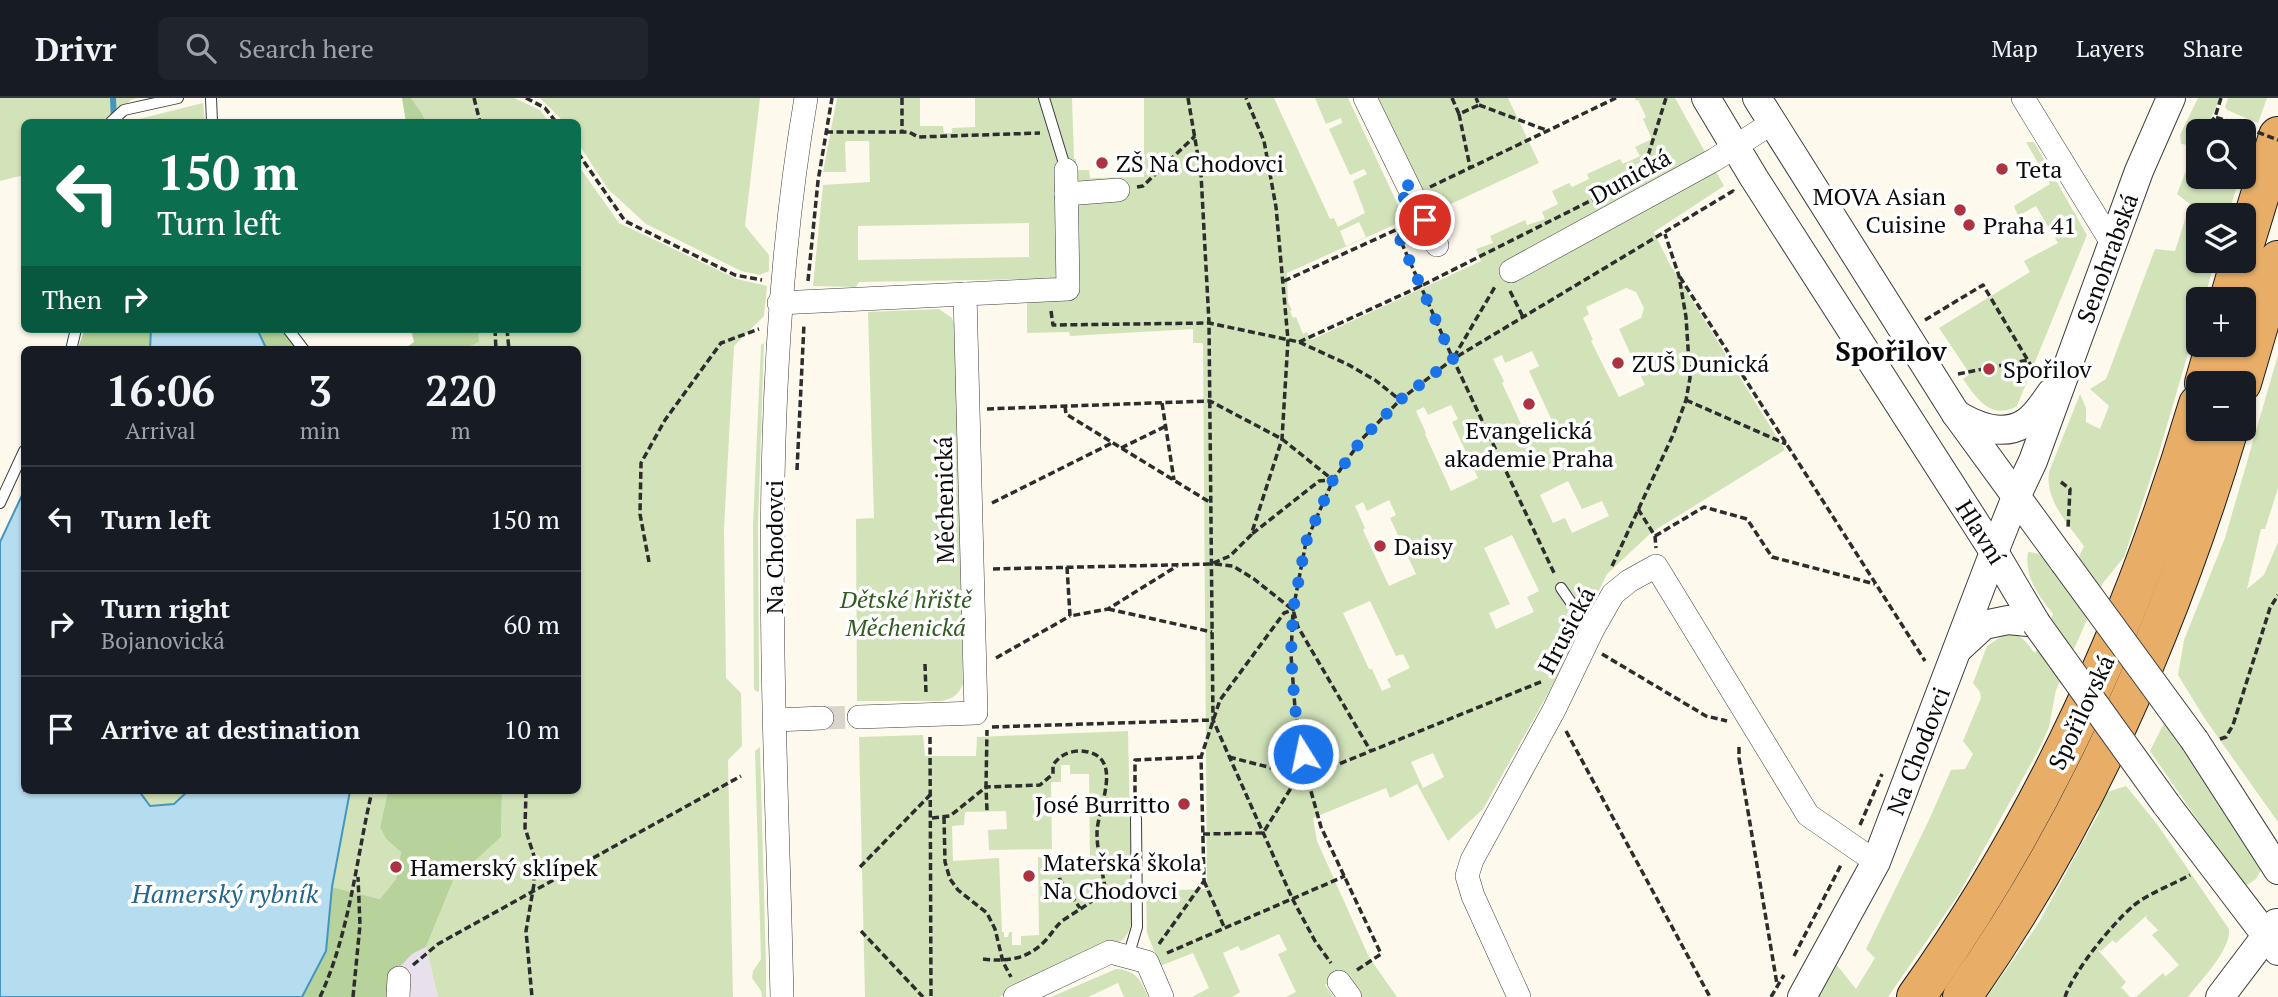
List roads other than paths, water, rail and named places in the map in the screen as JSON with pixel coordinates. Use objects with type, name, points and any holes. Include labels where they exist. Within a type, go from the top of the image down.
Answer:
[{"type":"highway","points":[[2256,209],[2278,138]]},
{"type":"highway","points":[[2246,371],[2278,260]]},
{"type":"highway","name":"Spořilovská","points":[[1916,997],[1970,920],[2008,856],[2102,672],[2146,561],[2186,440]]},
{"type":"highway","name":"Spořilovská","points":[[1962,997],[2040,875],[2094,775],[2169,608],[2225,441]]},
{"type":"street","name":"Na Chodovci","points":[[782,997],[772,524],[780,293],[806,98]]},
{"type":"street","points":[[1365,98],[1437,245]]},
{"type":"street","name":"Hlavní","points":[[1706,98],[1761,190],[1994,552],[2036,623],[2166,804],[2274,936]]},
{"type":"street","name":"Hlavní","points":[[1757,98],[1956,414],[2064,562],[2205,741],[2266,837],[2278,870]]},
{"type":"street","points":[[2023,98],[2112,243]]},
{"type":"street","name":"Senohrabská","points":[[2016,497],[2033,461],[2050,378],[2112,243],[2139,170],[2171,98]]},
{"type":"street","name":"Dunická","points":[[1511,271],[1736,146],[1772,123]]},
{"type":"street","points":[[780,293],[805,301],[1068,289],[1066,170]]},
{"type":"street","points":[[1066,194],[1118,190]]},
{"type":"street","name":"Měchenická","points":[[859,717],[976,713],[965,294]]},
{"type":"street","points":[[1956,414],[1982,427],[2006,430],[2025,423],[2033,416],[2050,378]]},
{"type":"street","name":"Na Chodovci","points":[[1790,992],[1876,862],[1943,651],[1994,552],[2016,497]]},
{"type":"street","name":"Hrusická","points":[[1519,997],[1473,896],[1467,876],[1472,860],[1554,710],[1589,636],[1613,594],[1629,581],[1656,566],[1746,725],[1808,816],[1876,862]]},
{"type":"street","points":[[1943,651],[1984,625],[2008,620],[2036,623]]},
{"type":"street","points":[[776,720],[822,718]]},
{"type":"street","points":[[2220,997],[2274,936]]},
{"type":"street","points":[[1018,996],[1110,952],[1137,959],[1162,997]]},
{"type":"lane","points":[[114,119],[124,110],[178,98]]},
{"type":"lane","points":[[211,98],[212,119]]},
{"type":"lane","points":[[1044,98],[1066,170]]},
{"type":"lane","points":[[0,503],[21,458]]},
{"type":"lane","points":[[1561,588],[1586,624],[1589,636]]},
{"type":"lane","points":[[1136,815],[1137,959]]},
{"type":"water","points":[[151,333],[259,333],[265,346],[150,346]]},
{"type":"water","name":"Hamerský rybník","points":[[21,497],[21,794],[141,794],[150,806],[174,804],[185,794],[349,794],[332,887],[326,951],[302,997],[0,997],[0,542]]},
{"type":"waterway","points":[[113,98],[114,119]]},
{"type":"tunnel","points":[[822,718],[859,717]]},
{"type":"place","name":"ZŠ Na Chodovci","points":[[1102,163]]},
{"type":"place","name":"Teta","points":[[2002,169]]},
{"type":"place","name":"MOVA Asian Cuisine","points":[[1960,210]]},
{"type":"place","name":"Praha 41","points":[[1969,225]]},
{"type":"place","name":"ZUŠ Dunická","points":[[1618,363]]},
{"type":"place","name":"Spořilov","points":[[1989,369]]},
{"type":"place","name":"Evangelická akademie Praha","points":[[1529,404]]},
{"type":"place","name":"Daisy","points":[[1380,546]]},
{"type":"place","name":"José Burritto","points":[[1184,804]]},
{"type":"place","name":"Hamerský sklípek","points":[[396,867]]},
{"type":"place","name":"Mateřská škola Na Chodovci","points":[[1029,876]]},
{"type":"district","name":"Spořilov","points":[[1891,350]]},
{"type":"park label","name":"Dětské hřiště Měchenická","points":[[906,613]]}]
